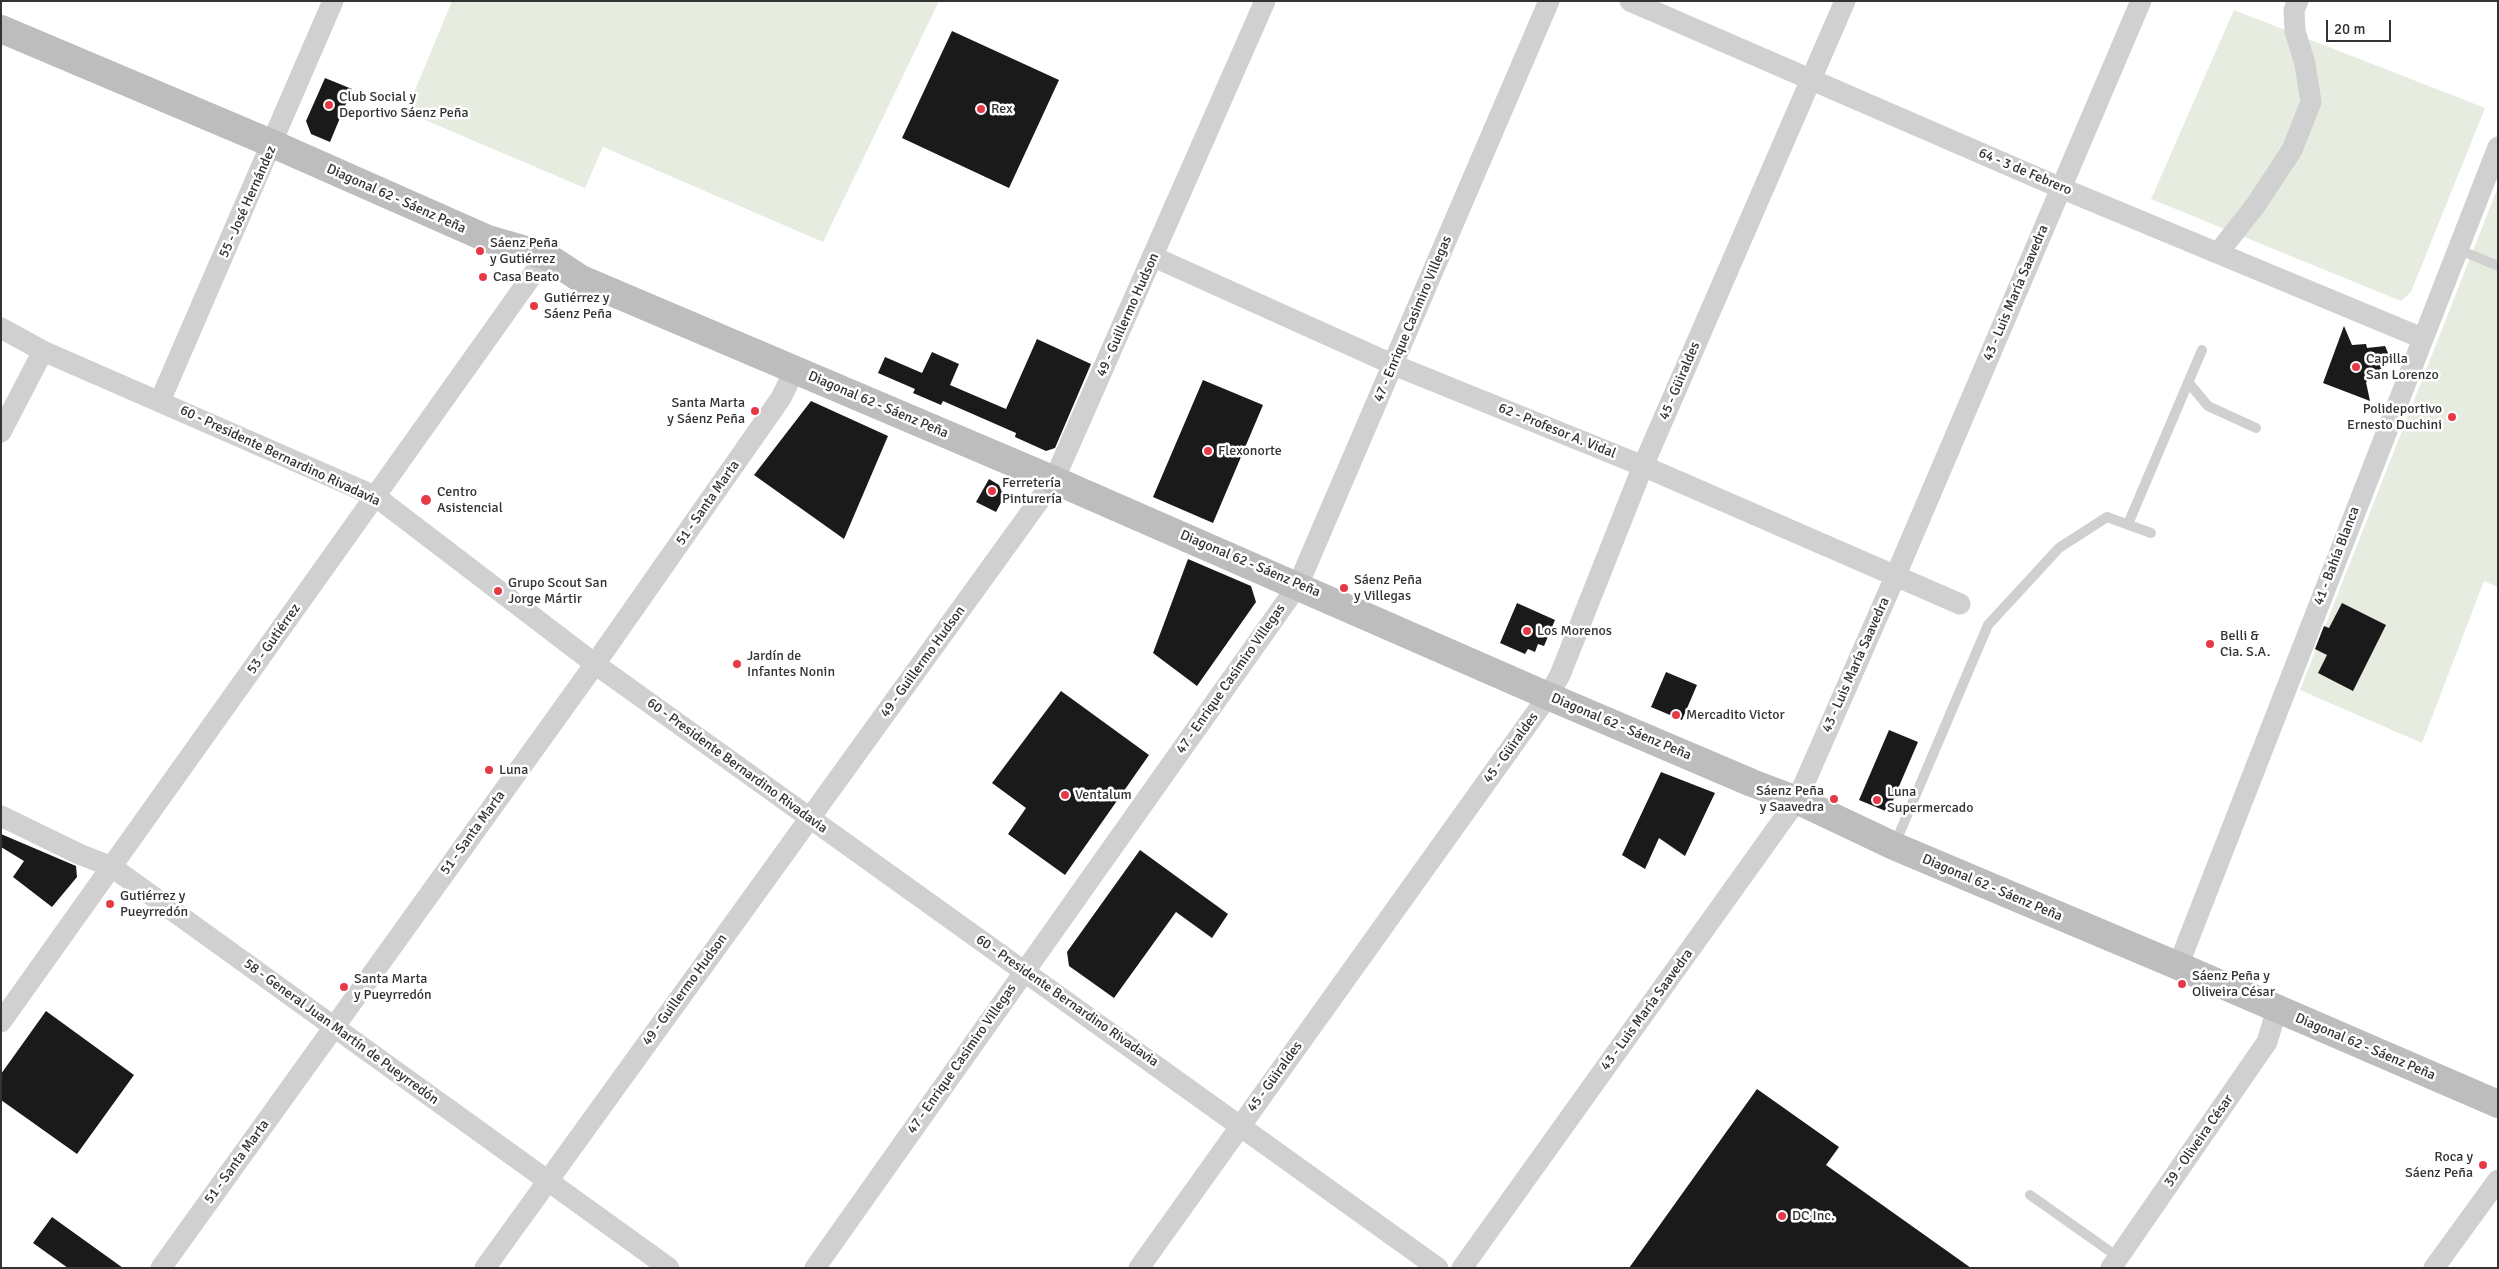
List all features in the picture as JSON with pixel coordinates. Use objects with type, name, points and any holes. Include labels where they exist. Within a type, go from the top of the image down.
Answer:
[{"type":"street","name":"55 - José Hernández","points":[[160,401],[273,144],[333,1]]},
{"type":"street","name":"49 - Guillermo Hudson","points":[[485,1268],[1054,480],[1154,257],[1265,1]]},
{"type":"street","name":"47 - Enrique Casimiro Villegas","points":[[815,1268],[1298,585],[1549,1]]},
{"type":"street","name":"64 - 3 de Febrero","points":[[1630,1],[2062,188],[2422,338]]},
{"type":"street","name":"45 - Güiraldes","points":[[1139,1268],[1548,696],[1560,675],[1643,466],[1845,1]]},
{"type":"street","name":"43 - Luis María Saavedra","points":[[1462,1268],[1797,800],[1896,577],[2140,1]]},
{"type":"street","points":[[2218,253],[2255,206],[2292,150],[2311,102],[2305,64],[2295,31],[2294,10],[2298,1]]},
{"type":"street","name":"Diagonal 62 - Sáenz Peña","points":[[1,29],[273,144],[488,239],[546,256],[581,279],[1298,585],[1548,696],[1752,783],[1797,800],[1894,846],[2498,1104]]},
{"type":"street","name":"41 - Bahía Blanca","points":[[2178,966],[2498,147]]},
{"type":"street","name":"53 - Gutiérrez","points":[[1,1022],[546,256]]},
{"type":"street","name":"62 - Profesor A. Vidal","points":[[1154,257],[1394,365],[1643,466],[1960,604]]},
{"type":"street","name":"60 - Presidente Bernardino Rivadavia","points":[[1,328],[43,351],[375,496],[595,664],[1241,1125],[1438,1268]]},
{"type":"street","points":[[1,432],[43,351]]},
{"type":"street","name":"51 - Santa Marta","points":[[161,1268],[595,664],[781,398],[794,369]]},
{"type":"street","name":"58 - General Juan Martín de Pueyrredón","points":[[1,816],[79,854],[112,867],[669,1268]]},
{"type":"street","name":"39 - Oliveira César","points":[[2121,1264],[2267,1042],[2277,1009]]},
{"type":"street","points":[[2434,1268],[2498,1180]]},
{"type":"lane","points":[[2457,249],[2498,266]]},
{"type":"lane","points":[[2128,524],[2202,350]]},
{"type":"lane","points":[[2188,382],[2208,406],[2256,428]]},
{"type":"lane","points":[[1894,846],[1988,625],[2059,548],[2107,517],[2150,533]]},
{"type":"lane","points":[[2030,1195],[2121,1264]]},
{"type":"shaded area","points":[[452,1],[939,1],[823,242],[603,147],[585,188],[406,112]]},
{"type":"shaded area","points":[[2234,10],[2485,108],[2411,292],[2401,301],[2151,199]]},
{"type":"shaded area","name":"Polideportivo Ernesto Duchini","points":[[2498,187],[2498,587],[2484,581],[2422,743],[2300,690]]},
{"type":"building","name":"Rex","points":[[952,31],[1059,80],[1009,188],[902,138]]},
{"type":"building","name":"Club Social y Deportivo Sáenz Peña","points":[[325,78],[352,89],[330,142],[311,134],[306,121]]},
{"type":"building","name":"Capilla San Lorenzo","points":[[2344,326],[2352,345],[2366,344],[2367,348],[2385,346],[2392,362],[2377,371],[2377,375],[2366,382],[2370,401],[2323,383]]},
{"type":"building","points":[[1037,339],[1091,364],[1055,448],[1046,451],[1015,437],[1016,433],[943,401],[941,405],[913,393],[915,389],[878,373],[885,357],[922,373],[932,352],[959,364],[950,385],[1006,409]]},
{"type":"building","name":"Flexonorte","points":[[1203,380],[1263,405],[1213,523],[1153,497]]},
{"type":"building","points":[[811,401],[888,436],[844,539],[754,475]]},
{"type":"building","name":"Ferretería Pinturería","points":[[989,479],[999,485],[1004,497],[996,512],[976,502]]},
{"type":"building","points":[[1188,559],[1251,586],[1256,602],[1197,686],[1153,653]]},
{"type":"building","name":"Los Morenos","points":[[1517,603],[1555,620],[1544,646],[1538,644],[1535,652],[1528,649],[1525,654],[1500,643]]},
{"type":"building","points":[[2342,603],[2386,625],[2353,691],[2318,673],[2327,655],[2315,649],[2324,626],[2329,628]]},
{"type":"building","points":[[1666,672],[1697,685],[1682,720],[1651,707]]},
{"type":"building","name":"Ventalum","points":[[1061,691],[1149,755],[1065,875],[1008,834],[1026,808],[992,783]]},
{"type":"building","points":[[1889,730],[1918,742],[1888,812],[1859,800]]},
{"type":"building","points":[[1661,772],[1715,793],[1685,856],[1659,838],[1645,869],[1622,855]]},
{"type":"building","points":[[1,834],[76,866],[77,877],[52,907],[13,877],[24,861],[1,847]]},
{"type":"building","points":[[1140,850],[1228,914],[1212,938],[1176,912],[1114,998],[1069,966],[1067,952]]},
{"type":"building","points":[[46,1011],[134,1075],[77,1154],[1,1100],[1,1074]]},
{"type":"building","name":"DC Inc.","points":[[1757,1089],[1839,1147],[1826,1165],[1971,1268],[1629,1268]]},
{"type":"building","points":[[52,1217],[123,1268],[68,1268],[33,1243]]},
{"type":"place","name":"Club Social y Deportivo Sáenz Peña","points":[[329,105]]},
{"type":"place","name":"Rex","points":[[981,109]]},
{"type":"place","name":"Sáenz Peña y Gutiérrez","points":[[480,251]]},
{"type":"place","name":"Casa Beato","points":[[483,277]]},
{"type":"place","name":"Gutiérrez y Sáenz Peña","points":[[534,306]]},
{"type":"place","name":"Capilla San Lorenzo","points":[[2356,367]]},
{"type":"place","name":"Santa Marta y Sáenz Peña","points":[[755,411]]},
{"type":"place","name":"Polideportivo Ernesto Duchini","points":[[2452,417]]},
{"type":"place","name":"Flexonorte","points":[[1208,451]]},
{"type":"place","name":"Ferretería Pinturería","points":[[992,491]]},
{"type":"place","name":"Centro Asistencial","points":[[426,500]]},
{"type":"place","name":"Sáenz Peña y Villegas","points":[[1344,588]]},
{"type":"place","name":"Grupo Scout San Jorge Mártir","points":[[498,591]]},
{"type":"place","name":"Los Morenos","points":[[1527,631]]},
{"type":"place","name":"Belli & Cia. S.A.","points":[[2210,644]]},
{"type":"place","name":"Jardín de Infantes Nonin","points":[[737,664]]},
{"type":"place","name":"Mercadito Victor","points":[[1676,715]]},
{"type":"place","name":"Luna","points":[[489,770]]},
{"type":"place","name":"Ventalum","points":[[1065,795]]},
{"type":"place","name":"Sáenz Peña y Saavedra","points":[[1834,799]]},
{"type":"place","name":"Luna Supermercado","points":[[1877,800]]},
{"type":"place","name":"Gutiérrez y Pueyrredón","points":[[110,904]]},
{"type":"place","name":"Sáenz Peña y Oliveira César","points":[[2182,984]]},
{"type":"place","name":"Santa Marta y Pueyrredón","points":[[344,987]]},
{"type":"place","name":"Roca y Sáenz Peña","points":[[2483,1165]]},
{"type":"place","name":"DC Inc.","points":[[1782,1216]]}]
